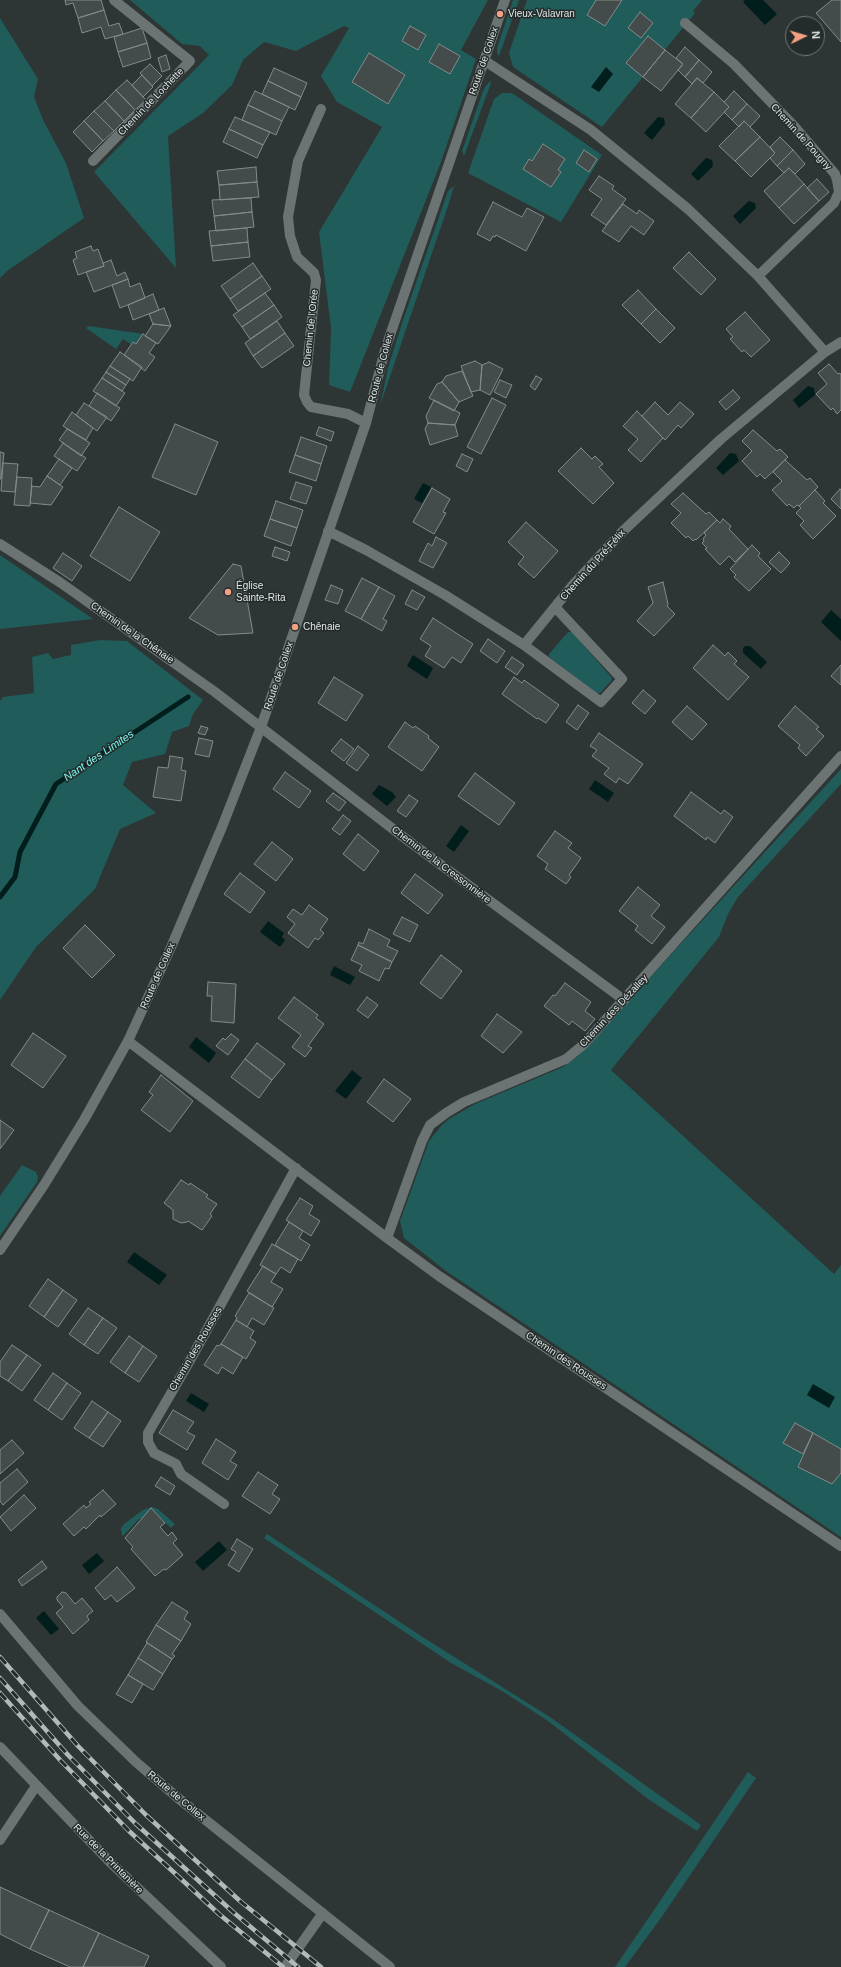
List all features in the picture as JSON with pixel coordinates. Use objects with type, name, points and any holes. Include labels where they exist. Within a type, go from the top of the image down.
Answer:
[{"type":"street","name":"Chemin de Lochette","points":[[93,161],[190,61],[114,0]]},
{"type":"street","name":"Route de Collex","points":[[0,1250],[44,1185],[84,1120],[128,1041],[221,832],[261,727],[366,423],[385,350],[505,0]]},
{"type":"street","name":"Chemin de Pougny","points":[[685,23],[734,64],[794,126],[835,174],[838,180],[839,192],[834,204],[758,276]]},
{"type":"street","points":[[485,61],[553,105],[625,157],[688,209],[758,276],[825,352]]},
{"type":"street","name":"Chemin de l'Orée","points":[[321,109],[298,160],[288,217],[290,236],[297,257],[302,264],[314,273],[316,280],[304,396],[312,407],[348,414],[366,423]]},
{"type":"street","name":"Chemin du Pré-Félix","points":[[524,646],[555,607],[617,538],[643,512],[721,438],[825,352],[841,342]]},
{"type":"street","points":[[328,530],[445,595],[524,646],[601,702],[622,680],[555,607]]},
{"type":"street","name":"Chemin de la Chênaie","points":[[0,544],[144,641],[261,727]]},
{"type":"street","name":"Chemin de la Cressonnière","points":[[261,727],[418,848],[624,1000]]},
{"type":"street","name":"Chemin des Dézalley","points":[[387,1238],[422,1141],[427,1130],[434,1121],[464,1102],[566,1058],[591,1038],[841,756]]},
{"type":"street","name":"Chemin des Rousses","points":[[128,1041],[387,1238],[485,1307],[841,1546]]},
{"type":"street","name":"Chemin des Rousses","points":[[224,1504],[181,1474],[176,1464],[154,1453],[148,1442],[148,1433],[188,1364],[296,1168]]},
{"type":"street","name":"Route de Collex","points":[[0,1614],[78,1706],[116,1744],[178,1798],[390,1967]]},
{"type":"street","name":"Rue de la Printanière","points":[[0,1747],[109,1862],[221,1967]]},
{"type":"street","points":[[0,1840],[36,1786]]},
{"type":"street","points":[[285,1967],[323,1913]]},
{"type":"shaded area","points":[[130,0],[488,0],[461,50],[476,59],[441,162],[350,392],[329,385],[331,328],[319,232],[382,127],[337,102],[321,76],[349,28],[344,26],[296,51],[264,42],[243,60],[232,85],[203,113],[168,136],[176,268],[94,172],[209,55],[200,46],[182,44]]},
{"type":"shaded area","points":[[513,0],[519,0],[499,56],[497,53],[497,48]]},
{"type":"shaded area","points":[[527,0],[702,0],[693,11],[695,13],[602,127],[513,67],[509,53]]},
{"type":"shaded area","points":[[745,0],[763,0],[777,14],[765,25],[743,2]]},
{"type":"shaded area","points":[[0,18],[38,79],[34,97],[43,120],[66,163],[84,218],[7,271],[0,278]]},
{"type":"shaded area","points":[[606,67],[613,74],[599,92],[591,87]]},
{"type":"shaded area","points":[[490,81],[491,83],[464,156],[462,151],[482,94]]},
{"type":"shaded area","points":[[502,93],[512,93],[602,155],[561,222],[468,173],[494,99]]},
{"type":"shaded area","points":[[658,117],[664,118],[665,124],[652,140],[644,133]]},
{"type":"shaded area","points":[[706,158],[712,160],[713,166],[698,181],[691,174]]},
{"type":"shaded area","points":[[454,186],[380,406],[388,368],[402,323],[448,191]]},
{"type":"shaded area","points":[[749,201],[755,203],[756,208],[740,224],[733,216]]},
{"type":"shaded area","points":[[89,326],[143,334],[136,344],[133,342],[131,344],[123,339],[116,349],[86,328]]},
{"type":"shaded area","points":[[808,386],[814,388],[815,395],[799,408],[793,400]]},
{"type":"shaded area","points":[[730,453],[736,454],[739,461],[723,475],[716,468]]},
{"type":"shaded area","points":[[423,483],[431,487],[422,503],[414,499]]},
{"type":"shaded area","points":[[0,555],[93,619],[0,629]]},
{"type":"shaded area","points":[[831,610],[841,619],[841,641],[821,622]]},
{"type":"shaded area","points":[[568,632],[572,632],[612,678],[600,693],[597,693],[549,657],[549,654]]},
{"type":"shaded area","points":[[100,640],[127,641],[203,700],[193,714],[189,726],[172,732],[165,754],[132,762],[123,785],[156,813],[120,829],[95,889],[36,947],[0,1000],[0,701],[3,697],[34,693],[32,657],[48,653],[53,659],[71,655],[71,645]]},
{"type":"shaded area","points":[[745,646],[750,646],[767,662],[761,669],[743,653],[743,648]]},
{"type":"shaded area","points":[[413,655],[433,668],[427,679],[407,666]]},
{"type":"shaded area","points":[[841,769],[841,784],[738,897],[728,914],[719,937],[611,1070],[834,1274],[841,1265],[841,1537],[446,1271],[404,1238],[400,1221],[429,1141],[442,1125],[449,1119],[475,1104],[563,1067],[578,1056]]},
{"type":"shaded area","points":[[595,780],[614,793],[608,802],[589,789]]},
{"type":"shaded area","points":[[379,785],[392,792],[396,797],[387,806],[372,794]]},
{"type":"shaded area","points":[[461,825],[469,831],[454,852],[446,846]]},
{"type":"shaded area","points":[[268,921],[284,933],[282,937],[285,940],[280,947],[260,932]]},
{"type":"shaded area","points":[[334,966],[355,977],[350,985],[330,975]]},
{"type":"shaded area","points":[[196,1037],[216,1053],[209,1063],[189,1047]]},
{"type":"shaded area","points":[[352,1070],[362,1078],[346,1099],[335,1091]]},
{"type":"shaded area","points":[[22,1165],[36,1172],[38,1177],[37,1182],[0,1236],[0,1196]]},
{"type":"shaded area","points":[[134,1252],[167,1275],[159,1285],[127,1262]]},
{"type":"shaded area","points":[[813,1384],[835,1397],[829,1408],[807,1395]]},
{"type":"shaded area","points":[[191,1393],[209,1404],[204,1412],[186,1401]]},
{"type":"shaded area","points":[[152,1507],[158,1509],[175,1524],[171,1528],[151,1509],[123,1536],[122,1535],[121,1528],[124,1524],[143,1510]]},
{"type":"shaded area","points":[[267,1534],[421,1636],[550,1717],[701,1825],[697,1831],[648,1799],[548,1721],[502,1691],[451,1663],[264,1538]]},
{"type":"shaded area","points":[[219,1541],[227,1550],[203,1571],[195,1562]]},
{"type":"shaded area","points":[[97,1553],[104,1561],[89,1574],[82,1565]]},
{"type":"shaded area","points":[[44,1611],[59,1629],[51,1635],[36,1618]]},
{"type":"shaded area","points":[[748,1772],[756,1778],[661,1918],[625,1967],[615,1967]]},
{"type":"building","points":[[65,0],[101,0],[104,10],[78,18],[73,3],[66,5]]},
{"type":"building","points":[[596,0],[622,0],[605,26],[587,15]]},
{"type":"building","points":[[832,0],[841,0],[841,42],[825,23],[825,16],[819,16],[816,13]]},
{"type":"building","points":[[104,10],[109,26],[119,23],[123,34],[105,39],[101,27],[82,33],[78,18]]},
{"type":"building","points":[[640,12],[653,23],[641,38],[628,28]]},
{"type":"building","points":[[410,26],[426,35],[418,50],[402,41]]},
{"type":"building","points":[[142,28],[147,43],[118,52],[114,37]]},
{"type":"building","points":[[648,36],[665,50],[643,77],[626,63]]},
{"type":"building","points":[[147,43],[151,58],[123,67],[118,52]]},
{"type":"building","points":[[439,44],[460,56],[450,74],[429,62]]},
{"type":"building","points":[[685,47],[699,60],[685,77],[678,70],[683,64],[676,58]]},
{"type":"building","points":[[665,50],[683,64],[661,91],[643,77]]},
{"type":"building","points":[[369,53],[405,75],[388,104],[352,82]]},
{"type":"building","points":[[166,55],[170,69],[162,72],[158,58]]},
{"type":"building","points":[[699,60],[712,72],[703,83],[697,78],[692,84],[685,77]]},
{"type":"building","points":[[150,64],[162,76],[152,86],[140,73]]},
{"type":"building","points":[[274,68],[307,83],[301,97],[268,81]]},
{"type":"building","points":[[142,75],[153,87],[143,97],[132,85]]},
{"type":"building","points":[[697,78],[714,92],[691,118],[675,104]]},
{"type":"building","points":[[127,80],[146,100],[135,110],[116,90]]},
{"type":"building","points":[[268,81],[301,97],[295,110],[262,94]]},
{"type":"building","points":[[116,90],[135,110],[124,121],[105,101]]},
{"type":"building","points":[[255,91],[289,107],[282,121],[248,105]]},
{"type":"building","points":[[734,91],[747,104],[732,120],[724,112],[729,107],[724,102]]},
{"type":"building","points":[[714,92],[729,107],[706,132],[691,118]]},
{"type":"building","points":[[105,101],[124,121],[114,131],[94,111]]},
{"type":"building","points":[[747,104],[760,116],[750,127],[744,121],[739,127],[732,120]]},
{"type":"building","points":[[248,105],[282,121],[276,135],[242,120]]},
{"type":"building","points":[[94,111],[114,131],[103,141],[84,121]]},
{"type":"building","points":[[235,117],[270,132],[263,145],[229,129]]},
{"type":"building","points":[[84,121],[103,141],[92,152],[73,132]]},
{"type":"building","points":[[744,121],[760,137],[735,161],[719,146]]},
{"type":"building","points":[[229,129],[263,145],[257,158],[223,142]]},
{"type":"building","points":[[760,137],[775,153],[751,177],[735,161]]},
{"type":"building","points":[[780,137],[793,150],[777,166],[770,158],[775,153],[770,147]]},
{"type":"building","points":[[543,144],[565,159],[558,170],[561,172],[551,187],[523,169],[529,159],[532,161]]},
{"type":"building","points":[[584,150],[597,159],[589,172],[576,163]]},
{"type":"building","points":[[793,150],[805,164],[795,174],[789,168],[784,173],[777,166]]},
{"type":"building","points":[[256,167],[257,182],[219,185],[217,171]]},
{"type":"building","points":[[789,168],[804,184],[779,208],[764,191]]},
{"type":"building","points":[[599,176],[614,186],[612,189],[626,199],[606,225],[591,215],[602,199],[589,190]]},
{"type":"building","points":[[817,179],[829,192],[819,201],[807,188]]},
{"type":"building","points":[[257,182],[259,197],[220,200],[219,185]]},
{"type":"building","points":[[804,184],[819,201],[794,224],[779,208]]},
{"type":"building","points":[[251,198],[252,212],[214,216],[212,200]]},
{"type":"building","points":[[493,202],[522,217],[527,208],[544,217],[526,251],[496,235],[495,237],[493,236],[490,241],[477,234]]},
{"type":"building","points":[[623,204],[637,214],[639,210],[654,221],[644,235],[631,226],[619,242],[602,231]]},
{"type":"building","points":[[252,212],[254,227],[216,231],[214,216]]},
{"type":"building","points":[[247,228],[248,242],[211,246],[209,231]]},
{"type":"building","points":[[248,242],[250,257],[213,261],[211,246]]},
{"type":"building","points":[[91,246],[93,251],[98,249],[104,266],[78,275],[73,260],[77,258],[75,252]]},
{"type":"building","points":[[689,252],[716,279],[701,295],[673,268]]},
{"type":"building","points":[[111,260],[117,276],[125,272],[128,279],[94,292],[86,272],[104,266],[103,263]]},
{"type":"building","points":[[253,263],[262,276],[230,299],[221,286]]},
{"type":"building","points":[[262,276],[271,289],[238,311],[230,299]]},
{"type":"building","points":[[128,279],[130,287],[140,283],[145,298],[120,308],[112,285]]},
{"type":"building","points":[[638,290],[656,309],[641,324],[622,305]]},
{"type":"building","points":[[265,293],[274,305],[242,327],[233,315]]},
{"type":"building","points":[[153,294],[159,310],[133,320],[128,305]]},
{"type":"building","points":[[274,305],[282,317],[250,339],[242,327]]},
{"type":"building","points":[[164,308],[171,326],[153,324],[149,314]]},
{"type":"building","points":[[656,309],[675,328],[660,343],[641,324]]},
{"type":"building","points":[[745,312],[770,340],[751,357],[744,350],[742,352],[730,339],[733,337],[726,329]]},
{"type":"building","points":[[277,321],[285,333],[253,356],[245,343]]},
{"type":"building","points":[[153,324],[171,326],[158,344],[145,336]]},
{"type":"building","points":[[285,333],[294,346],[262,368],[253,356]]},
{"type":"building","points":[[143,334],[156,343],[149,353],[155,357],[145,371],[124,355],[133,342],[136,344]]},
{"type":"building","points":[[120,352],[142,367],[133,381],[110,366]]},
{"type":"building","points":[[475,361],[482,365],[480,390],[471,392],[461,366]]},
{"type":"building","points":[[489,362],[503,369],[490,395],[480,390],[482,365]]},
{"type":"building","points":[[829,364],[838,374],[840,373],[841,375],[841,410],[837,414],[833,408],[831,410],[816,394],[827,384],[818,373]]},
{"type":"building","points":[[110,366],[130,379],[126,385],[106,372]]},
{"type":"building","points":[[462,371],[473,396],[459,402],[442,382],[446,376]]},
{"type":"building","points":[[106,372],[126,385],[122,391],[102,378]]},
{"type":"building","points":[[536,376],[542,379],[535,390],[530,386]]},
{"type":"building","points":[[102,378],[125,393],[116,406],[93,391]]},
{"type":"building","points":[[500,380],[512,385],[506,398],[494,392]]},
{"type":"building","points":[[442,382],[459,402],[454,411],[429,398],[437,384]]},
{"type":"building","points":[[733,390],[740,398],[726,410],[719,402]]},
{"type":"building","points":[[97,393],[120,408],[111,421],[89,406]]},
{"type":"building","points":[[492,398],[506,405],[481,454],[467,447]]},
{"type":"building","points":[[434,400],[460,413],[455,425],[428,423],[426,416]]},
{"type":"building","points":[[655,402],[668,415],[680,402],[694,414],[681,428],[678,425],[665,440],[642,416]]},
{"type":"building","points":[[84,403],[107,417],[97,431],[76,415]]},
{"type":"building","points":[[637,411],[663,438],[641,462],[628,450],[638,439],[623,426]]},
{"type":"building","points":[[72,412],[93,428],[86,440],[63,426]]},
{"type":"building","points":[[428,423],[455,425],[458,436],[430,445],[425,429]]},
{"type":"building","points":[[175,424],[218,442],[196,495],[152,477]]},
{"type":"building","points":[[319,427],[334,432],[331,441],[316,435]]},
{"type":"building","points":[[67,429],[90,443],[81,456],[59,440]]},
{"type":"building","points":[[753,430],[777,451],[780,449],[788,457],[765,479],[760,474],[757,477],[742,461],[752,451],[742,441]]},
{"type":"building","points":[[301,437],[327,446],[321,464],[295,455]]},
{"type":"building","points":[[63,443],[86,458],[77,471],[54,456]]},
{"type":"building","points":[[581,448],[592,459],[595,456],[603,464],[599,467],[614,483],[593,504],[558,471]]},
{"type":"building","points":[[0,452],[4,453],[1,479],[0,479]]},
{"type":"building","points":[[462,454],[473,459],[467,472],[456,466]]},
{"type":"building","points":[[295,455],[321,464],[316,481],[289,472]]},
{"type":"building","points":[[59,459],[72,468],[60,485],[47,476]]},
{"type":"building","points":[[785,460],[807,480],[810,478],[818,487],[799,506],[797,505],[794,508],[789,504],[787,506],[772,490],[782,481],[773,472]]},
{"type":"building","points":[[3,463],[18,464],[15,492],[1,491]]},
{"type":"building","points":[[47,476],[63,487],[51,505],[30,503],[32,486],[40,487]]},
{"type":"building","points":[[17,477],[32,478],[30,506],[14,505]]},
{"type":"building","points":[[296,482],[312,487],[306,504],[290,499]]},
{"type":"building","points":[[432,488],[450,499],[443,512],[446,513],[434,534],[413,522]]},
{"type":"building","points":[[840,489],[841,490],[841,509],[831,499]]},
{"type":"building","points":[[815,490],[825,501],[823,503],[836,516],[813,539],[800,525],[804,521],[796,513],[801,508],[799,506]]},
{"type":"building","points":[[683,493],[706,514],[709,512],[717,520],[696,540],[695,539],[693,541],[688,536],[686,538],[671,523],[681,513],[671,504]]},
{"type":"building","points":[[276,501],[303,510],[297,528],[270,519]]},
{"type":"building","points":[[119,507],[160,532],[130,581],[90,556]]},
{"type":"building","points":[[270,519],[297,528],[291,546],[264,536]]},
{"type":"building","points":[[723,519],[731,526],[729,529],[748,549],[735,562],[729,556],[720,565],[705,549],[707,548],[702,543],[706,535],[704,533],[717,520],[720,523]]},
{"type":"building","points":[[526,522],[558,551],[534,578],[518,564],[524,557],[508,542]]},
{"type":"building","points":[[436,537],[447,543],[433,568],[419,561],[428,543],[432,546]]},
{"type":"building","points":[[752,545],[760,553],[758,556],[771,569],[749,591],[734,577],[736,575],[730,569]]},
{"type":"building","points":[[275,547],[290,552],[287,561],[272,556]]},
{"type":"building","points":[[779,552],[790,563],[781,573],[769,562]]},
{"type":"building","points":[[63,553],[82,566],[72,581],[53,568]]},
{"type":"building","name":"Église Sainte-Rita","points":[[233,564],[241,566],[253,633],[218,635],[189,618]]},
{"type":"building","points":[[362,578],[379,587],[361,619],[345,611]]},
{"type":"building","points":[[663,582],[668,604],[667,606],[675,614],[654,636],[637,621],[653,603],[648,587]]},
{"type":"building","points":[[331,585],[343,590],[338,604],[325,600]]},
{"type":"building","points":[[379,587],[395,596],[383,619],[387,621],[382,631],[361,619]]},
{"type":"building","points":[[412,590],[425,597],[417,610],[405,604]]},
{"type":"building","points":[[433,618],[473,644],[461,663],[452,657],[444,668],[425,656],[431,646],[420,639]]},
{"type":"building","points":[[488,639],[505,651],[497,663],[480,651]]},
{"type":"building","points":[[713,645],[725,656],[728,652],[737,661],[734,664],[749,677],[728,700],[693,668]]},
{"type":"building","points":[[512,657],[524,665],[517,675],[505,667]]},
{"type":"building","points":[[841,665],[841,685],[831,676]]},
{"type":"building","points":[[334,677],[363,695],[346,721],[318,703]]},
{"type":"building","points":[[514,677],[522,683],[524,680],[559,705],[546,723],[538,718],[537,719],[502,694]]},
{"type":"building","points":[[643,690],[656,701],[645,714],[632,703]]},
{"type":"building","points":[[578,705],[589,713],[577,730],[566,722]]},
{"type":"building","points":[[687,706],[707,724],[692,740],[672,722]]},
{"type":"building","points":[[795,706],[819,727],[816,729],[824,736],[806,756],[798,748],[800,745],[778,726]]},
{"type":"building","points":[[405,722],[413,728],[415,726],[429,736],[428,738],[439,747],[422,771],[388,747]]},
{"type":"building","points":[[201,726],[208,728],[205,735],[198,733]]},
{"type":"building","points":[[599,733],[643,764],[628,784],[619,778],[616,783],[604,774],[609,768],[592,756],[597,750],[590,746]]},
{"type":"building","points":[[199,738],[213,741],[209,757],[195,754]]},
{"type":"building","points":[[341,739],[354,749],[344,761],[331,751]]},
{"type":"building","points":[[358,746],[369,755],[357,771],[346,763]]},
{"type":"building","points":[[170,756],[183,758],[181,770],[186,771],[181,801],[153,797],[158,767],[168,768]]},
{"type":"building","points":[[285,772],[311,791],[299,808],[273,789]]},
{"type":"building","points":[[475,773],[515,803],[499,825],[458,796]]},
{"type":"building","points":[[691,792],[721,814],[724,810],[733,817],[715,843],[707,837],[706,840],[674,816]]},
{"type":"building","points":[[333,793],[346,802],[339,811],[326,801]]},
{"type":"building","points":[[409,795],[418,801],[406,817],[397,811]]},
{"type":"building","points":[[343,815],[351,821],[340,835],[332,829]]},
{"type":"building","points":[[555,831],[572,843],[568,848],[581,858],[569,875],[571,877],[566,884],[545,869],[548,864],[537,856]]},
{"type":"building","points":[[358,834],[379,851],[364,871],[343,854]]},
{"type":"building","points":[[272,842],[293,859],[276,881],[254,864]]},
{"type":"building","points":[[240,873],[265,892],[250,913],[224,894]]},
{"type":"building","points":[[415,874],[443,895],[428,914],[401,893]]},
{"type":"building","points":[[638,887],[660,905],[651,916],[665,927],[652,944],[635,930],[638,926],[619,911]]},
{"type":"building","points":[[309,905],[328,919],[320,930],[324,933],[318,940],[315,938],[308,948],[288,933],[295,924],[287,917],[293,909],[302,915]]},
{"type":"building","points":[[402,917],[418,925],[410,942],[393,934]]},
{"type":"building","points":[[85,925],[115,955],[92,978],[63,948]]},
{"type":"building","points":[[369,929],[390,940],[387,946],[398,951],[392,962],[358,945],[359,942],[363,944]]},
{"type":"building","points":[[358,945],[392,962],[389,969],[385,968],[379,981],[359,971],[362,965],[351,960]]},
{"type":"building","points":[[441,955],[462,971],[441,999],[420,983]]},
{"type":"building","points":[[208,982],[236,984],[234,1023],[211,1021],[212,996],[207,996]]},
{"type":"building","points":[[565,983],[591,1002],[585,1011],[595,1019],[585,1031],[572,1021],[569,1025],[544,1006],[553,995],[555,996]]},
{"type":"building","points":[[294,997],[318,1015],[316,1018],[324,1024],[308,1046],[312,1048],[305,1057],[292,1047],[301,1035],[278,1018]]},
{"type":"building","points":[[367,997],[378,1005],[368,1018],[357,1010]]},
{"type":"building","points":[[497,1014],[522,1032],[503,1053],[481,1036]]},
{"type":"building","points":[[33,1033],[66,1056],[43,1088],[11,1065]]},
{"type":"building","points":[[231,1034],[239,1040],[228,1055],[216,1046],[223,1038],[225,1040]]},
{"type":"building","points":[[257,1043],[285,1064],[272,1080],[245,1059]]},
{"type":"building","points":[[245,1059],[272,1080],[259,1098],[231,1077]]},
{"type":"building","points":[[161,1075],[193,1101],[170,1132],[141,1110],[153,1095],[149,1092]]},
{"type":"building","points":[[384,1079],[411,1099],[393,1122],[367,1102]]},
{"type":"building","points":[[0,1120],[14,1130],[0,1149]]},
{"type":"building","points":[[181,1180],[189,1185],[190,1183],[208,1195],[206,1197],[217,1204],[210,1214],[212,1216],[202,1230],[188,1221],[181,1223],[173,1219],[173,1210],[164,1203]]},
{"type":"building","points":[[300,1198],[313,1206],[309,1214],[320,1221],[311,1236],[286,1220]]},
{"type":"building","points":[[289,1222],[303,1231],[299,1238],[310,1245],[301,1261],[275,1245]]},
{"type":"building","points":[[272,1244],[298,1259],[290,1273],[281,1267],[276,1274],[260,1265]]},
{"type":"building","points":[[263,1266],[276,1274],[271,1282],[283,1289],[272,1307],[247,1291]]},
{"type":"building","points":[[48,1279],[63,1290],[44,1317],[29,1306]]},
{"type":"building","points":[[63,1290],[77,1300],[58,1327],[44,1317]]},
{"type":"building","points":[[249,1293],[274,1308],[264,1325],[252,1318],[247,1327],[236,1320],[237,1318],[235,1316]]},
{"type":"building","points":[[88,1308],[103,1318],[84,1345],[69,1334]]},
{"type":"building","points":[[103,1318],[117,1328],[98,1354],[84,1345]]},
{"type":"building","points":[[236,1320],[254,1331],[250,1338],[256,1342],[246,1359],[221,1344]]},
{"type":"building","points":[[129,1336],[143,1346],[125,1373],[110,1362]]},
{"type":"building","points":[[221,1344],[243,1357],[233,1374],[222,1367],[218,1374],[204,1365],[217,1345],[219,1346]]},
{"type":"building","points":[[12,1345],[27,1355],[8,1381],[0,1376],[0,1362]]},
{"type":"building","points":[[143,1346],[157,1356],[139,1382],[125,1373]]},
{"type":"building","points":[[27,1355],[41,1365],[22,1391],[8,1381]]},
{"type":"building","points":[[53,1373],[67,1383],[48,1410],[34,1400]]},
{"type":"building","points":[[67,1383],[81,1393],[62,1420],[48,1410]]},
{"type":"building","points":[[92,1401],[108,1412],[89,1438],[74,1428]]},
{"type":"building","points":[[173,1410],[194,1422],[187,1432],[195,1436],[187,1450],[159,1433]]},
{"type":"building","points":[[108,1412],[121,1421],[103,1447],[89,1438]]},
{"type":"building","points":[[795,1423],[813,1433],[803,1454],[783,1443]]},
{"type":"building","points":[[813,1433],[841,1449],[841,1473],[832,1484],[798,1467]]},
{"type":"building","points":[[216,1439],[236,1452],[230,1461],[237,1465],[228,1480],[202,1463]]},
{"type":"building","points":[[12,1440],[24,1453],[0,1474],[0,1450]]},
{"type":"building","points":[[17,1469],[28,1482],[3,1505],[0,1501],[0,1483]]},
{"type":"building","points":[[258,1472],[278,1485],[272,1494],[280,1499],[270,1514],[242,1496]]},
{"type":"building","points":[[161,1477],[175,1486],[170,1495],[155,1486]]},
{"type":"building","points":[[103,1490],[116,1504],[101,1517],[100,1515],[86,1529],[84,1527],[74,1536],[63,1524],[84,1505],[86,1508],[91,1504],[89,1502]]},
{"type":"building","points":[[24,1495],[36,1508],[11,1531],[0,1517]]},
{"type":"building","points":[[151,1508],[165,1523],[160,1527],[168,1536],[172,1532],[177,1539],[173,1543],[183,1555],[166,1570],[164,1569],[155,1576],[131,1549],[133,1547],[125,1538]]},
{"type":"building","points":[[237,1539],[253,1549],[239,1572],[228,1565],[236,1552],[231,1549]]},
{"type":"building","points":[[42,1561],[47,1568],[22,1586],[18,1580]]},
{"type":"building","points":[[117,1567],[135,1588],[117,1602],[111,1595],[105,1600],[95,1588]]},
{"type":"building","points":[[62,1592],[66,1593],[75,1604],[82,1598],[93,1611],[87,1616],[89,1620],[73,1634],[56,1613],[63,1607],[57,1600],[57,1597]]},
{"type":"building","points":[[172,1602],[188,1612],[184,1619],[191,1624],[181,1641],[156,1625]]},
{"type":"building","points":[[156,1625],[181,1641],[172,1654],[175,1656],[172,1659],[146,1642]]},
{"type":"building","points":[[147,1643],[172,1659],[163,1674],[138,1658]]},
{"type":"building","points":[[138,1658],[163,1674],[153,1690],[128,1675]]},
{"type":"building","points":[[128,1675],[143,1684],[132,1703],[116,1694]]},
{"type":"building","points":[[0,1887],[49,1910],[30,1949],[0,1934]]},
{"type":"building","points":[[49,1910],[99,1933],[83,1967],[70,1967],[30,1949]]},
{"type":"building","points":[[99,1933],[149,1956],[144,1967],[83,1967]]},
{"type":"waterway","name":"Nant des Limites","points":[[0,897],[15,877],[20,852],[56,784],[188,697]]},
{"type":"railway","points":[[0,1657],[78,1746],[146,1815],[240,1901],[321,1967]]},
{"type":"railway","points":[[0,1678],[68,1755],[136,1824],[233,1912],[298,1967]]},
{"type":"railway","points":[[0,1693],[61,1761],[129,1831],[219,1914],[283,1967]]},
{"type":"place","name":"Vieux-Valavran","points":[[500,14]]},
{"type":"place","name":"Église Sainte-Rita","points":[[228,592]]},
{"type":"place","name":"Chênaie","points":[[295,627]]}]
